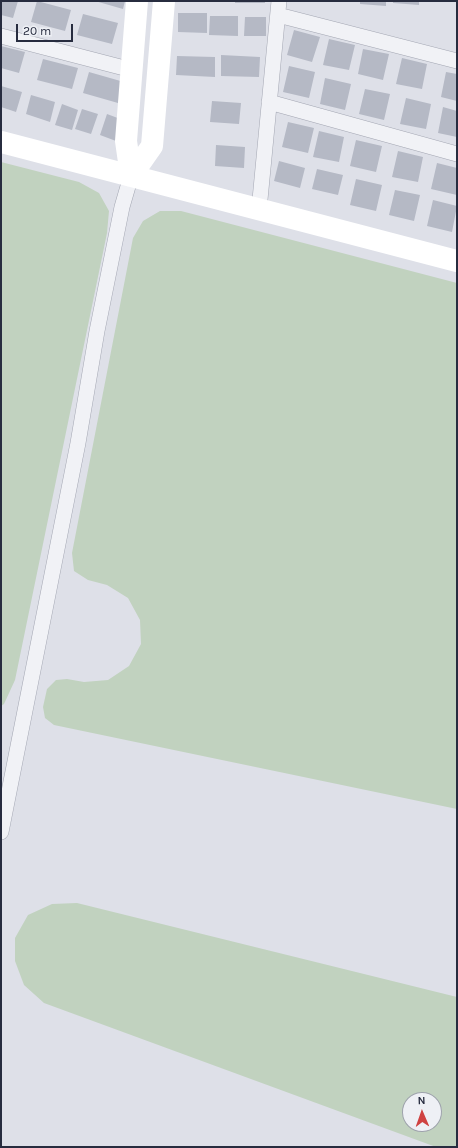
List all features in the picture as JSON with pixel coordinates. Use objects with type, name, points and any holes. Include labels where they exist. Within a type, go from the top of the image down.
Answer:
[{"type":"street","points":[[131,176],[126,140],[137,1]]},
{"type":"street","points":[[1,832],[78,443],[97,332],[122,208],[131,176],[152,146],[164,1]]},
{"type":"street","points":[[259,210],[278,8],[457,61]]},
{"type":"street","points":[[1,36],[132,70]]},
{"type":"street","points":[[269,102],[457,154]]},
{"type":"street","points":[[1,142],[457,261]]},
{"type":"green space","points":[[1,162],[79,182],[99,193],[109,211],[107,233],[15,680],[4,704],[1,706]]},
{"type":"green space","points":[[160,211],[181,211],[457,283],[457,809],[54,725],[45,718],[43,707],[47,689],[56,680],[67,679],[84,682],[108,680],[129,666],[141,644],[140,620],[128,598],[107,585],[88,580],[74,571],[72,553],[133,238],[143,221]]},
{"type":"green space","points":[[77,903],[457,997],[457,1147],[436,1147],[44,1003],[24,985],[15,961],[15,938],[28,915],[52,904]]},
{"type":"building","points":[[1,1],[18,1],[13,18],[1,15]]},
{"type":"building","points":[[37,1],[71,10],[65,31],[31,22]]},
{"type":"building","points":[[95,1],[125,1],[123,9]]},
{"type":"building","points":[[235,1],[265,1],[265,3],[235,3]]},
{"type":"building","points":[[360,1],[386,1],[386,6],[360,4]]},
{"type":"building","points":[[393,1],[419,1],[419,5],[393,3]]},
{"type":"building","points":[[178,13],[207,13],[207,33],[178,32]]},
{"type":"building","points":[[83,14],[118,23],[112,44],[77,35]]},
{"type":"building","points":[[210,16],[238,16],[238,36],[209,35]]},
{"type":"building","points":[[245,17],[266,17],[266,36],[244,36]]},
{"type":"building","points":[[294,30],[320,37],[312,62],[287,55]]},
{"type":"building","points":[[329,39],[355,45],[349,70],[323,65]]},
{"type":"building","points":[[1,46],[25,52],[19,73],[1,68]]},
{"type":"building","points":[[363,49],[389,54],[383,80],[358,74]]},
{"type":"building","points":[[221,55],[260,57],[259,77],[221,76]]},
{"type":"building","points":[[177,56],[215,57],[215,77],[176,75]]},
{"type":"building","points":[[402,58],[427,64],[422,89],[396,84]]},
{"type":"building","points":[[43,59],[78,68],[72,89],[37,80]]},
{"type":"building","points":[[289,66],[315,72],[309,98],[283,92]]},
{"type":"building","points":[[89,72],[124,82],[118,103],[83,93]]},
{"type":"building","points":[[446,72],[457,74],[457,101],[441,97]]},
{"type":"building","points":[[325,78],[351,84],[345,110],[320,104]]},
{"type":"building","points":[[1,86],[22,92],[16,112],[1,107]]},
{"type":"building","points":[[365,89],[390,94],[384,120],[359,114]]},
{"type":"building","points":[[31,95],[55,102],[50,122],[26,114]]},
{"type":"building","points":[[406,98],[431,104],[426,129],[400,124]]},
{"type":"building","points":[[212,101],[241,103],[239,124],[210,122]]},
{"type":"building","points":[[62,104],[78,110],[72,130],[55,125]]},
{"type":"building","points":[[443,107],[457,111],[457,137],[438,133]]},
{"type":"building","points":[[82,109],[98,114],[91,134],[75,129]]},
{"type":"building","points":[[107,114],[123,120],[116,141],[100,135]]},
{"type":"building","points":[[288,122],[314,128],[308,153],[282,147]]},
{"type":"building","points":[[319,131],[344,137],[339,162],[313,157]]},
{"type":"building","points":[[356,140],[382,146],[376,172],[350,166]]},
{"type":"building","points":[[216,145],[245,147],[244,168],[215,166]]},
{"type":"building","points":[[398,151],[423,157],[418,182],[392,177]]},
{"type":"building","points":[[279,161],[305,168],[300,188],[274,181]]},
{"type":"building","points":[[437,163],[457,168],[457,195],[431,189]]},
{"type":"building","points":[[317,169],[343,175],[338,195],[312,189]]},
{"type":"building","points":[[356,179],[382,185],[376,211],[350,205]]},
{"type":"building","points":[[395,190],[420,195],[414,221],[389,215]]},
{"type":"building","points":[[433,200],[457,206],[452,232],[427,226]]}]
